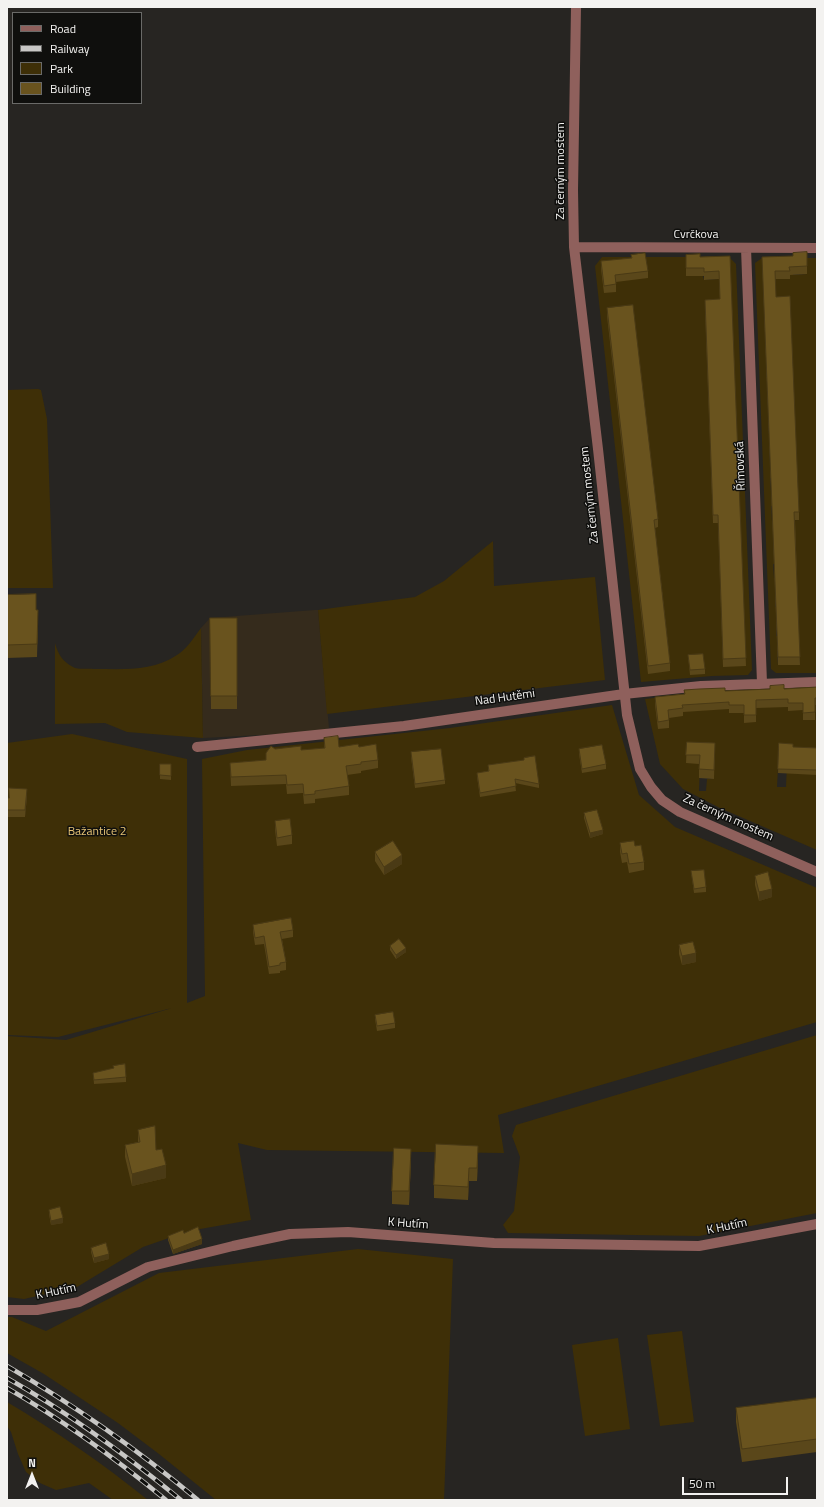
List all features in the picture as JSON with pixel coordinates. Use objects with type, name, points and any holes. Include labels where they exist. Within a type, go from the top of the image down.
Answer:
[{"type":"street","name":"Za černým mostem","points":[[576,7],[573,190],[574,247],[599,457],[624,694],[627,715],[640,769],[651,787],[662,800],[680,812],[817,872]]},
{"type":"street","name":"Cvrčkova","points":[[574,247],[817,248]]},
{"type":"street","name":"Římovská","points":[[746,248],[762,683]]},
{"type":"street","name":"Nad Hutěmi","points":[[197,747],[404,726],[624,694],[701,686],[817,682]]},
{"type":"street","name":"K Hutím","points":[[7,1310],[37,1310],[78,1302],[148,1267],[233,1246],[290,1234],[348,1232],[494,1243],[699,1246],[817,1224]]},
{"type":"shaded area","points":[[318,610],[329,728],[318,732],[203,738],[201,628],[210,618]]},
{"type":"green space","points":[[602,257],[729,257],[736,264],[752,670],[748,675],[712,676],[641,682],[595,266]],"holes":[[[699,262],[731,289],[719,289],[719,279],[704,280]],[[710,423],[738,464],[711,465],[711,451],[718,437],[710,437]]]},
{"type":"green space","points":[[762,258],[817,258],[817,673],[776,673],[771,669],[755,263]],"holes":[[[806,260],[807,274],[793,275],[793,273],[789,273],[789,279],[775,279],[775,289],[764,290],[762,265],[793,265],[793,261]],[[790,304],[791,319],[783,319],[784,333],[791,333],[792,347],[765,348],[765,334],[769,333],[768,320],[764,320],[764,305]],[[793,362],[793,376],[785,377],[786,390],[794,390],[794,405],[768,406],[767,391],[771,391],[770,377],[766,377],[766,363]],[[768,420],[795,420],[795,434],[788,434],[788,448],[796,448],[796,462],[770,463],[769,449],[773,448],[772,435],[769,435]],[[797,477],[798,491],[790,492],[790,505],[798,505],[799,520],[772,521],[771,506],[775,506],[775,492],[771,492],[770,478]],[[773,535],[795,535],[795,549],[790,550],[790,563],[796,563],[796,577],[774,578],[773,564],[777,564],[777,550],[773,550]],[[797,592],[798,607],[792,607],[793,621],[798,621],[799,635],[776,636],[776,622],[780,621],[779,607],[775,607],[775,593]],[[799,650],[800,665],[778,665],[777,651]]]},
{"type":"green space","points":[[7,390],[41,390],[47,419],[53,588],[7,588]]},
{"type":"green space","points":[[493,541],[494,586],[595,577],[605,680],[327,714],[318,610],[415,597],[444,581]]},
{"type":"green space","points":[[201,628],[203,738],[127,732],[105,723],[55,724],[55,643],[61,657],[69,665],[75,668],[115,669],[147,667],[177,655],[187,646]]},
{"type":"green space","points":[[817,689],[817,753],[779,748],[777,787],[786,787],[787,763],[817,775],[817,850],[720,808],[683,789],[660,764],[645,699],[680,695]],"holes":[[[814,695],[815,710],[803,710],[785,706]],[[755,698],[756,712],[744,723],[744,713],[729,713],[729,708]],[[700,764],[714,779],[707,779],[706,791],[699,791]]]},
{"type":"green space","name":"Bažantice 2","points":[[612,705],[639,795],[675,827],[817,888],[817,1022],[498,1115],[504,1153],[267,1150],[238,1143],[251,1220],[189,1231],[143,1247],[77,1287],[24,1299],[7,1297],[7,1036],[66,1040],[172,1008],[58,1037],[7,1035],[7,743],[72,734],[187,759],[187,1003],[205,996],[202,759],[247,750],[450,728]]},
{"type":"green space","points":[[817,1035],[817,1213],[699,1236],[508,1233],[503,1225],[514,1211],[520,1157],[512,1136],[516,1125]]},
{"type":"green space","points":[[358,1249],[453,1259],[444,1500],[216,1500],[118,1423],[44,1374],[7,1353],[7,1317],[12,1317],[46,1331],[159,1273]]},
{"type":"green space","points":[[682,1331],[694,1422],[660,1426],[647,1335]]},
{"type":"green space","points":[[618,1338],[630,1429],[585,1436],[572,1345]]},
{"type":"green space","points":[[7,1402],[79,1448],[148,1500],[113,1500],[89,1483],[56,1490],[40,1483],[26,1472],[18,1454],[11,1432],[7,1426]]},
{"type":"building","points":[[807,252],[807,266],[789,267],[790,271],[775,271],[776,297],[790,296],[799,512],[794,512],[800,657],[778,657],[762,257],[793,256],[793,253]]},
{"type":"building","points":[[645,253],[648,271],[615,275],[616,284],[604,286],[601,261],[632,258],[631,255]]},
{"type":"building","points":[[700,254],[700,257],[730,256],[746,658],[723,659],[718,515],[713,515],[705,300],[720,299],[719,271],[704,272],[704,268],[686,268],[686,255]]},
{"type":"building","points":[[633,305],[658,519],[654,520],[670,663],[648,666],[607,308]]},
{"type":"building","points":[[36,594],[36,610],[38,610],[37,644],[7,645],[7,595]]},
{"type":"building","points":[[210,618],[237,618],[237,696],[211,696]]},
{"type":"building","points":[[703,654],[705,669],[690,670],[688,655]]},
{"type":"building","points":[[784,685],[784,689],[817,687],[815,712],[803,713],[803,703],[788,703],[788,699],[756,700],[756,715],[744,715],[744,705],[729,705],[729,702],[682,705],[683,708],[668,710],[669,720],[658,722],[655,697],[685,694],[684,690],[725,688],[725,691],[770,689],[770,686]]},
{"type":"building","points":[[338,736],[339,747],[358,744],[359,747],[376,744],[378,760],[346,766],[349,786],[315,791],[315,794],[304,795],[303,784],[287,785],[286,775],[231,777],[230,763],[266,760],[266,753],[271,746],[275,749],[301,746],[301,750],[325,748],[324,738]]},
{"type":"building","points":[[687,742],[715,743],[714,770],[699,769],[700,755],[686,755]]},
{"type":"building","points":[[779,743],[793,744],[793,747],[817,748],[817,770],[778,769]]},
{"type":"building","points":[[602,745],[606,764],[582,769],[579,749]]},
{"type":"building","points":[[441,749],[445,780],[415,784],[411,752]]},
{"type":"building","points":[[535,756],[539,784],[515,779],[516,786],[480,793],[477,773],[489,771],[488,765],[524,760],[524,758]]},
{"type":"building","points":[[160,764],[171,764],[171,776],[160,775]]},
{"type":"building","points":[[9,788],[27,789],[25,810],[7,810]]},
{"type":"building","points":[[597,810],[603,830],[590,833],[584,813]]},
{"type":"building","points":[[290,819],[292,835],[277,838],[275,821]]},
{"type":"building","points":[[393,841],[402,855],[384,867],[375,852]]},
{"type":"building","points":[[634,841],[635,846],[641,845],[644,862],[629,864],[627,853],[622,854],[620,843]]},
{"type":"building","points":[[704,870],[706,887],[694,889],[691,871]]},
{"type":"building","points":[[768,872],[772,889],[759,892],[755,876]]},
{"type":"building","points":[[291,918],[293,930],[280,932],[286,962],[269,967],[264,936],[255,938],[253,925]]},
{"type":"building","points":[[399,939],[406,948],[396,955],[390,946]]},
{"type":"building","points":[[693,942],[696,953],[682,956],[679,945]]},
{"type":"building","points":[[393,1012],[395,1023],[377,1026],[375,1015]]},
{"type":"building","points":[[125,1064],[126,1077],[94,1080],[93,1073],[114,1068],[113,1066]]},
{"type":"building","points":[[155,1126],[156,1150],[162,1149],[166,1165],[132,1174],[125,1145],[140,1142],[138,1130]]},
{"type":"building","points":[[436,1144],[478,1146],[477,1168],[469,1168],[468,1187],[434,1185]]},
{"type":"building","points":[[394,1148],[411,1149],[409,1191],[392,1191]]},
{"type":"building","points":[[60,1207],[63,1218],[51,1221],[49,1210]]},
{"type":"building","points":[[198,1227],[202,1239],[173,1250],[168,1236],[183,1230],[184,1233]]},
{"type":"building","points":[[106,1243],[109,1254],[94,1258],[91,1248]]},
{"type":"building","points":[[817,1398],[817,1439],[742,1449],[736,1408]]},
{"type":"railway","points":[[7,1366],[81,1412],[152,1463],[198,1500]]},
{"type":"railway","points":[[7,1378],[30,1391],[97,1435],[181,1500]]},
{"type":"railway","points":[[7,1388],[28,1400],[89,1441],[166,1500]]}]
